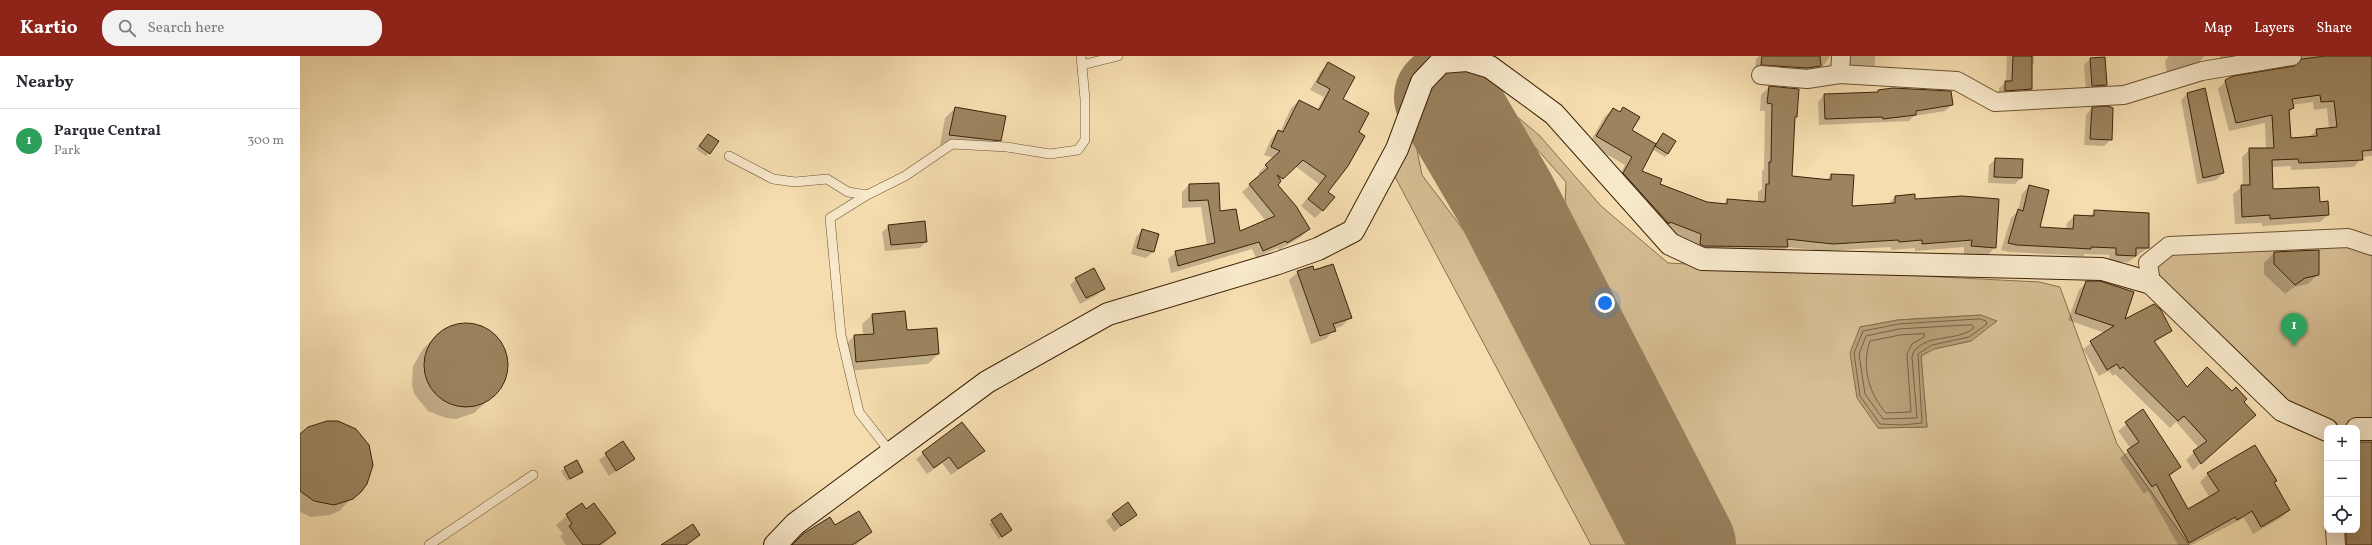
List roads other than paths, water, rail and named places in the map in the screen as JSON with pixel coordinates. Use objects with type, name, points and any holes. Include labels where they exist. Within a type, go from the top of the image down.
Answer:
[{"type":"main road","points":[[775,545],[795,524],[892,454],[987,382],[1108,314],[1275,264],[1318,249],[1353,231],[1397,149],[1422,82],[1439,59],[1467,60],[1490,67],[1554,114],[1670,244],[1702,259],[2102,269],[2151,283],[2282,410],[2324,429]]},
{"type":"main road","points":[[2360,429],[2372,428]]},
{"type":"street","points":[[1840,74],[1841,56]]},
{"type":"street","points":[[1761,75],[1807,79],[1840,74],[1957,81],[1995,102],[2124,95],[2202,71],[2292,56]]},
{"type":"street","points":[[2151,283],[2148,263],[2169,246],[2348,238],[2372,246]]},
{"type":"street","points":[[2335,533],[2336,545]]},
{"type":"lane","points":[[892,454],[859,412],[841,335],[830,218],[867,195],[906,176],[952,144],[1007,147],[1050,154],[1078,150],[1084,140],[1081,56]]},
{"type":"lane","points":[[1082,66],[1118,56]]},
{"type":"lane","points":[[729,156],[773,179],[795,182],[826,179],[848,192],[867,195]]},
{"type":"lane","points":[[429,545],[533,475]]},
{"type":"water","points":[[1981,315],[1997,321],[1971,341],[1934,349],[1921,356],[1927,427],[1878,428],[1857,398],[1850,353],[1860,327],[1898,320]]},
{"type":"place","name":"Parque Central","points":[[2294,346]]}]
